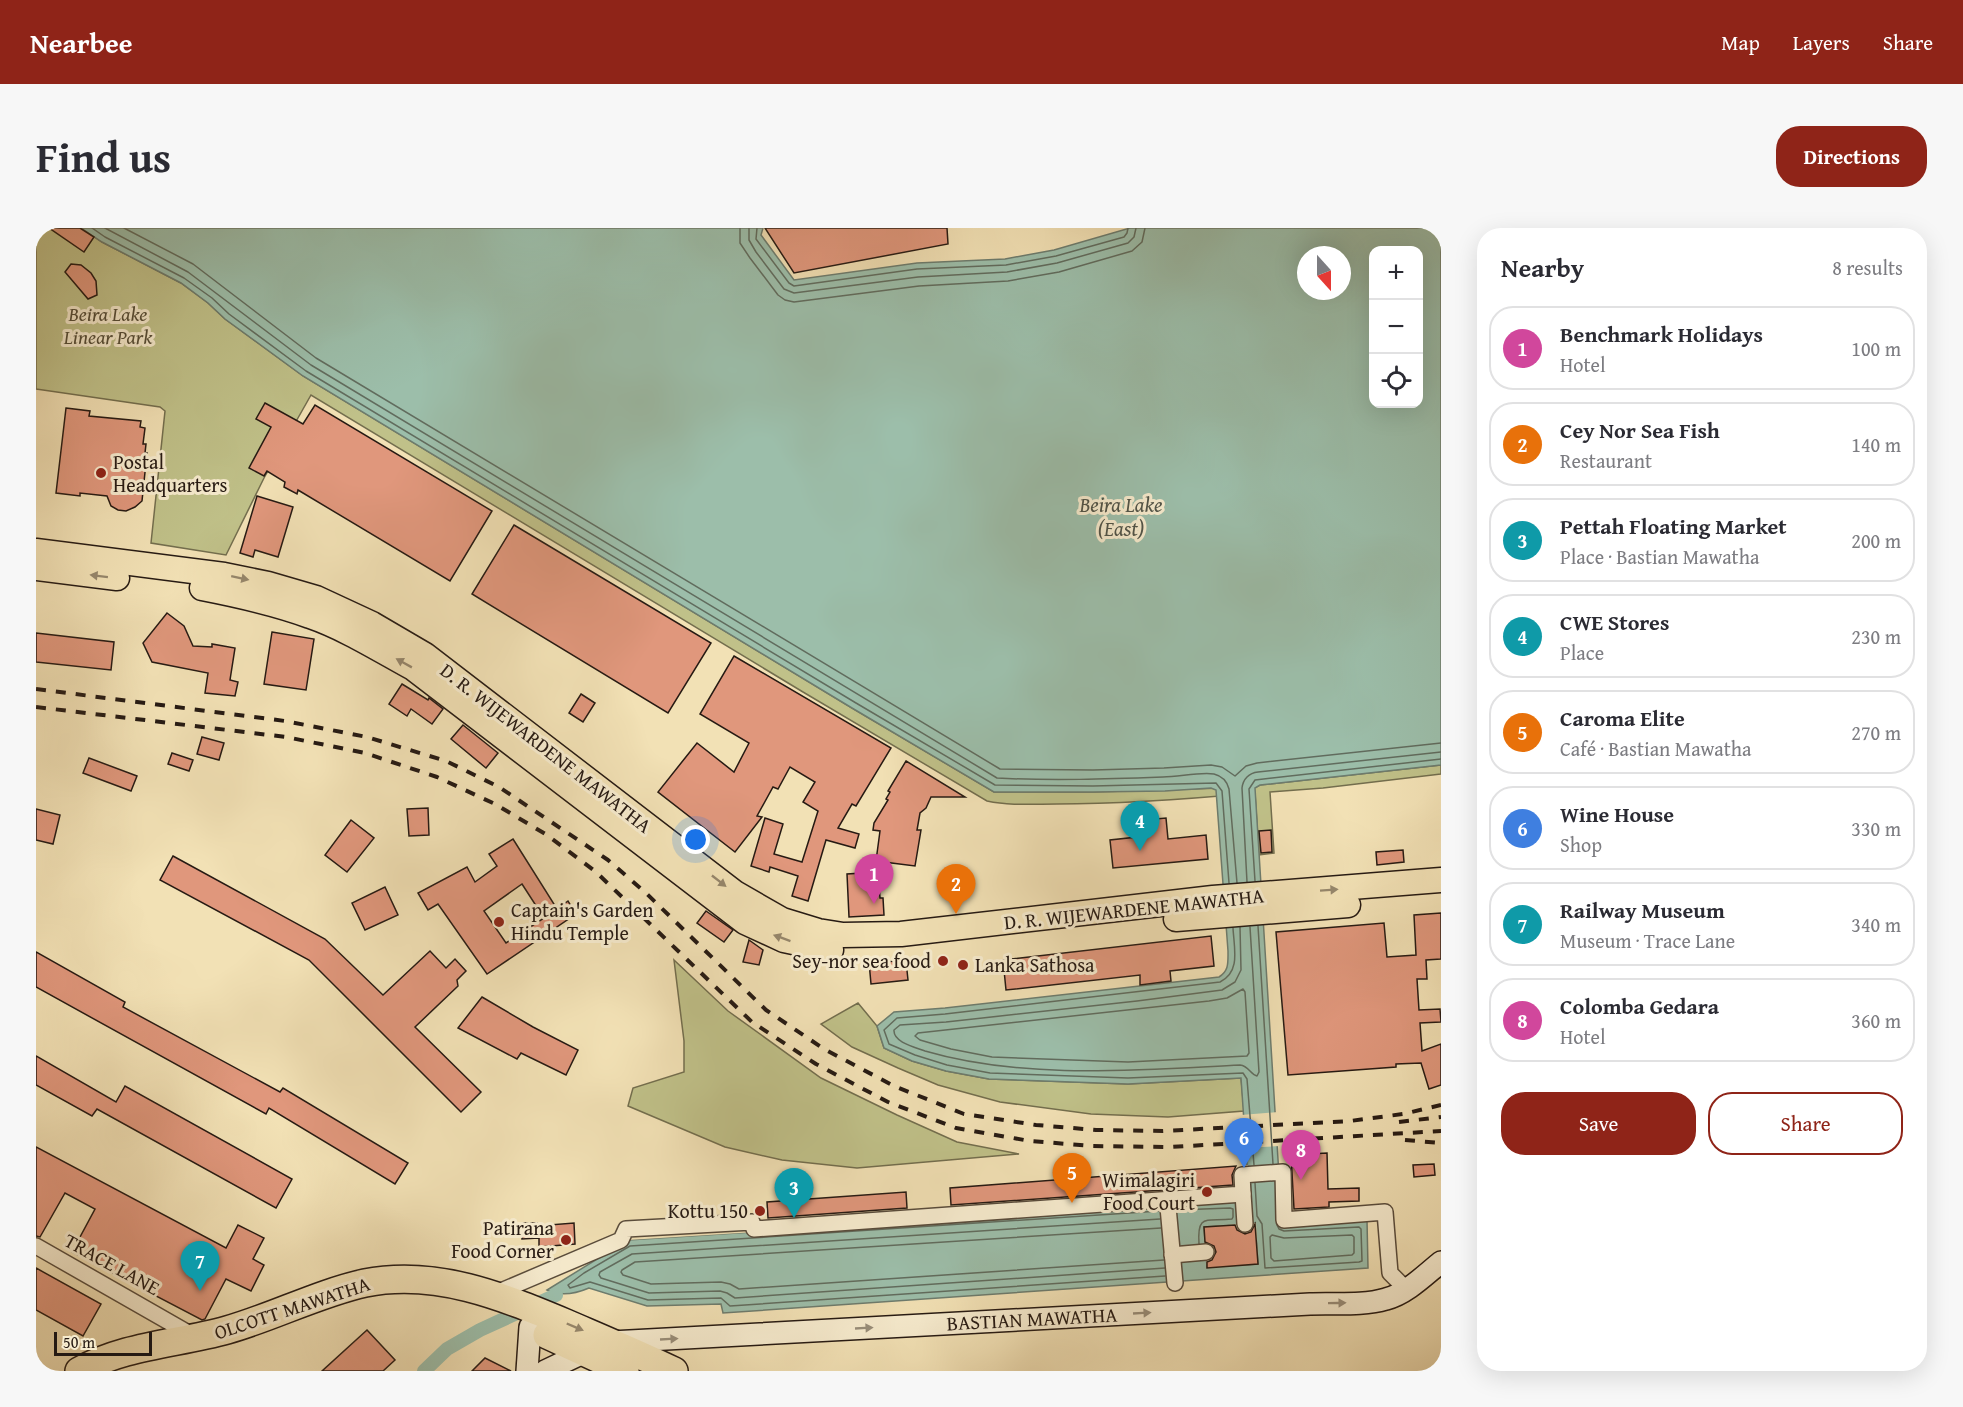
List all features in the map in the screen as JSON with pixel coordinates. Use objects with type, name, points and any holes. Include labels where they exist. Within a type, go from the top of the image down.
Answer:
[{"type":"highway","name":"OLCOTT MAWATHA","points":[[79,1371],[127,1351],[248,1340],[330,1308],[368,1298],[417,1294],[484,1299],[626,1371]]},
{"type":"highway","name":"OLCOTT MAWATHA","points":[[529,1320],[611,1342],[674,1371]]},
{"type":"highway","name":"OLCOTT MAWATHA","points":[[118,1371],[199,1345]]},
{"type":"main road","name":"D. R. WIJEWARDENE MAWATHA","points":[[36,551],[224,575],[268,584],[316,598],[372,624],[426,655],[735,893],[782,920],[818,931],[843,935],[901,934],[1271,903],[1441,897]]},
{"type":"main road","name":"D. R. WIJEWARDENE MAWATHA","points":[[36,568],[230,593],[312,616],[364,641],[413,668],[745,922],[784,940],[831,950],[883,951],[1214,907]]},
{"type":"main road","name":"D. R. WIJEWARDENE MAWATHA","points":[[1271,903],[1441,880]]},
{"type":"street","points":[[1245,1224],[1242,1175],[1283,1172],[1284,1220],[1385,1212],[1390,1273],[1406,1289]]},
{"type":"street","points":[[484,1299],[621,1240],[626,1228],[752,1222],[754,1229],[1243,1194]]},
{"type":"street","points":[[1168,1207],[1175,1283]]},
{"type":"street","name":"TRACE LANE","points":[[36,1245],[199,1345]]},
{"type":"street","points":[[1172,1255],[1206,1252]]},
{"type":"street","name":"BASTIAN MAWATHA","points":[[545,1371],[611,1342],[1360,1303],[1387,1299],[1406,1289],[1441,1262]]},
{"type":"street","points":[[527,1371],[529,1320]]},
{"type":"green space","name":"Beira Lake Linear Park","points":[[36,228],[81,228],[102,242],[181,283],[225,319],[303,376],[994,792],[1093,792],[1256,787],[1441,765],[1441,774],[1270,792],[1274,853],[1259,855],[1255,793],[1106,803],[1004,804],[987,801],[311,395],[264,478],[226,555],[151,543],[165,411],[160,407],[36,389]]},
{"type":"green space","points":[[674,960],[728,1011],[821,1078],[957,1142],[1019,1154],[857,1168],[782,1160],[725,1147],[628,1106],[633,1088],[684,1072],[684,1041]]},
{"type":"green space","points":[[858,1003],[877,1026],[884,1048],[912,1061],[946,1071],[989,1079],[1128,1084],[1241,1078],[1244,1111],[1168,1117],[1091,1114],[1000,1102],[938,1085],[852,1047],[821,1024]]},
{"type":"water","name":"Beira Lake (East)","points":[[81,228],[763,228],[761,235],[794,280],[917,263],[1005,259],[1054,250],[1130,228],[1441,228],[1441,765],[1260,785],[1255,788],[1282,1224],[1367,1220],[1368,1268],[723,1313],[721,1304],[647,1306],[589,1288],[568,1294],[547,1290],[628,1240],[1238,1201],[1240,1225],[1204,1227],[1207,1267],[1258,1264],[1255,1223],[1251,1224],[1241,1078],[1128,1084],[989,1079],[946,1071],[912,1061],[884,1048],[877,1026],[894,1012],[1222,975],[1228,963],[1228,951],[1216,790],[1211,788],[1165,791],[994,792],[303,376],[225,319],[181,283],[102,242]]},
{"type":"pier","points":[[1278,1112],[1280,1146],[1244,1148],[1241,1115]]},
{"type":"pier","points":[[1245,1165],[1248,1165],[1251,1223],[1256,1223],[1258,1264],[1207,1268],[1204,1227],[1240,1224],[1240,1228],[1208,1230],[1210,1264],[1255,1261],[1253,1227],[1248,1224]]},
{"type":"pier","points":[[1238,1198],[1239,1213],[1238,1202],[628,1240],[627,1237]]},
{"type":"building","points":[[49,228],[80,228],[94,237],[84,252]]},
{"type":"building","points":[[765,228],[947,228],[948,244],[794,273]]},
{"type":"building","points":[[71,264],[81,265],[91,273],[96,281],[97,295],[88,299],[65,272]]},
{"type":"building","points":[[265,403],[303,424],[315,405],[492,511],[450,581],[298,490],[297,494],[284,487],[285,482],[267,471],[264,476],[249,468],[271,427],[256,419]]},
{"type":"building","name":"Postal Headquarters","points":[[66,408],[90,411],[89,416],[141,421],[140,427],[145,428],[143,444],[146,444],[145,453],[147,453],[142,501],[135,507],[126,511],[118,510],[111,506],[107,496],[56,493]]},
{"type":"building","points":[[257,496],[293,507],[278,557],[255,550],[253,557],[240,553]]},
{"type":"building","points":[[514,525],[711,643],[668,713],[472,594]]},
{"type":"building","points":[[167,613],[184,626],[193,646],[212,647],[212,644],[235,648],[230,680],[238,682],[235,696],[205,693],[208,673],[152,662],[143,643]]},
{"type":"building","points":[[272,632],[314,639],[306,690],[264,684]]},
{"type":"building","points":[[36,633],[114,642],[111,670],[36,662]]},
{"type":"building","points":[[734,656],[891,748],[856,806],[852,804],[838,828],[859,834],[855,848],[826,840],[808,901],[792,896],[798,876],[770,867],[769,872],[751,866],[765,818],[783,824],[774,854],[802,862],[818,811],[803,802],[815,782],[790,767],[778,789],[773,787],[757,816],[762,817],[735,852],[658,792],[697,743],[734,772],[749,743],[700,714]]},
{"type":"building","points":[[402,684],[428,700],[429,698],[443,709],[432,724],[411,709],[407,716],[389,704]]},
{"type":"building","points":[[581,694],[595,703],[583,722],[569,713]]},
{"type":"building","points":[[463,725],[498,753],[486,768],[451,739]]},
{"type":"building","points":[[202,737],[224,743],[219,760],[197,754]]},
{"type":"building","points":[[172,753],[193,760],[189,771],[168,764]]},
{"type":"building","points":[[89,758],[137,776],[131,791],[83,773]]},
{"type":"building","points":[[906,761],[965,797],[931,797],[926,808],[920,813],[917,830],[921,830],[915,866],[876,861],[880,831],[873,830],[874,823],[888,800],[886,799],[890,792],[888,791]]},
{"type":"building","points":[[428,808],[429,835],[409,836],[407,809]]},
{"type":"building","points":[[36,809],[60,815],[53,844],[36,840]]},
{"type":"building","points":[[1166,818],[1168,839],[1206,835],[1208,859],[1113,868],[1110,840],[1137,837],[1135,821]]},
{"type":"building","points":[[351,820],[374,838],[347,872],[325,855]]},
{"type":"building","points":[[1271,830],[1272,852],[1261,853],[1259,831]]},
{"type":"building","points":[[513,839],[557,909],[568,901],[576,914],[487,974],[438,904],[428,910],[418,893],[467,867],[475,882],[497,866],[489,854]],"holes":[[[522,884],[544,918],[506,943],[484,911]]]},
{"type":"building","points":[[1403,850],[1404,862],[1377,865],[1376,852]]},
{"type":"building","points":[[173,856],[325,939],[383,995],[430,951],[446,968],[455,959],[466,971],[457,980],[458,986],[415,1027],[481,1092],[461,1112],[309,960],[160,880]]},
{"type":"building","points":[[878,872],[884,915],[849,917],[847,874]]},
{"type":"building","points":[[385,887],[398,915],[365,930],[352,903]]},
{"type":"building","points":[[706,911],[733,930],[724,942],[697,923]]},
{"type":"building","points":[[1441,913],[1441,959],[1426,960],[1427,979],[1417,979],[1419,1010],[1440,1009],[1441,1022],[1420,1023],[1422,1051],[1441,1044],[1441,1085],[1429,1089],[1421,1063],[1288,1075],[1276,932],[1384,923],[1387,957],[1416,955],[1414,915]]},
{"type":"building","points":[[1211,936],[1214,966],[1170,971],[1171,981],[1140,985],[1140,975],[1006,990],[1003,960]]},
{"type":"building","points":[[749,940],[763,950],[759,965],[743,962]]},
{"type":"building","points":[[36,952],[125,1002],[123,1007],[280,1092],[283,1088],[408,1163],[395,1184],[269,1108],[266,1114],[36,987]]},
{"type":"building","points":[[906,961],[908,980],[871,984],[869,962]]},
{"type":"building","points":[[482,997],[578,1050],[566,1075],[521,1053],[517,1059],[458,1028]]},
{"type":"building","points":[[36,1056],[116,1102],[125,1086],[292,1179],[276,1208],[97,1109],[92,1116],[36,1085]]},
{"type":"building","points":[[36,1147],[226,1248],[238,1225],[264,1238],[253,1259],[264,1265],[251,1291],[226,1279],[205,1319],[202,1320],[72,1252],[95,1209],[65,1193],[40,1237],[36,1236]]},
{"type":"building","points":[[1327,1153],[1328,1189],[1359,1188],[1359,1201],[1329,1202],[1329,1207],[1294,1209],[1291,1155]]},
{"type":"building","points":[[1434,1164],[1435,1175],[1414,1177],[1413,1165]]},
{"type":"building","points":[[1236,1166],[1232,1175],[1233,1185],[951,1205],[950,1188]]},
{"type":"building","points":[[906,1192],[907,1208],[768,1218],[767,1202]]},
{"type":"building","points":[[523,1223],[537,1223],[537,1226],[574,1223],[575,1244],[539,1247],[539,1238],[522,1239]]},
{"type":"building","points":[[1255,1224],[1258,1264],[1207,1268],[1207,1262],[1212,1260],[1216,1252],[1214,1246],[1205,1242],[1204,1227],[1235,1225],[1237,1230],[1245,1234],[1251,1232]]},
{"type":"building","points":[[36,1268],[101,1304],[83,1336],[36,1310]]},
{"type":"building","points":[[367,1330],[395,1360],[383,1371],[322,1371]]},
{"type":"building","points":[[485,1358],[511,1371],[472,1371]]},
{"type":"waterway","points":[[424,1371],[447,1349],[480,1330],[556,1295]]},
{"type":"railway","points":[[36,689],[285,721],[367,737],[446,761],[499,787],[608,860],[646,893],[766,1010],[824,1049],[894,1086],[964,1114],[1036,1125],[1096,1130],[1163,1131],[1350,1121],[1403,1114],[1441,1105]]},
{"type":"railway","points":[[36,707],[286,737],[365,753],[437,777],[495,804],[547,835],[596,872],[752,1022],[816,1064],[888,1102],[956,1128],[1030,1141],[1093,1146],[1171,1147],[1441,1131]]},
{"type":"railway","points":[[1399,1122],[1441,1117]]},
{"type":"railway","points":[[1405,1140],[1441,1143]]},
{"type":"place","name":"Postal Headquarters","points":[[101,473]]},
{"type":"place","name":"CWE Stores","points":[[1140,851]]},
{"type":"place","name":"Benchmark Holidays","points":[[874,904]]},
{"type":"place","name":"Cey Nor Sea Fish","points":[[956,914]]},
{"type":"place","name":"Captain's Garden Hindu Temple","points":[[499,922]]},
{"type":"place","name":"Sey-nor sea food","points":[[943,961]]},
{"type":"place","name":"Lanka Sathosa","points":[[963,965]]},
{"type":"place","name":"Wine House","points":[[1244,1168]]},
{"type":"place","name":"Colomba Gedara","points":[[1301,1180]]},
{"type":"place","name":"Wimalagiri Food Court","points":[[1207,1192]]},
{"type":"place","name":"Caroma Elite","points":[[1072,1203]]},
{"type":"place","name":"Kottu 150","points":[[760,1211]]},
{"type":"place","name":"Pettah Floating Market","points":[[794,1218]]},
{"type":"place","name":"Patirana Food Corner","points":[[566,1240]]},
{"type":"place","name":"Railway Museum","points":[[200,1291]]}]
